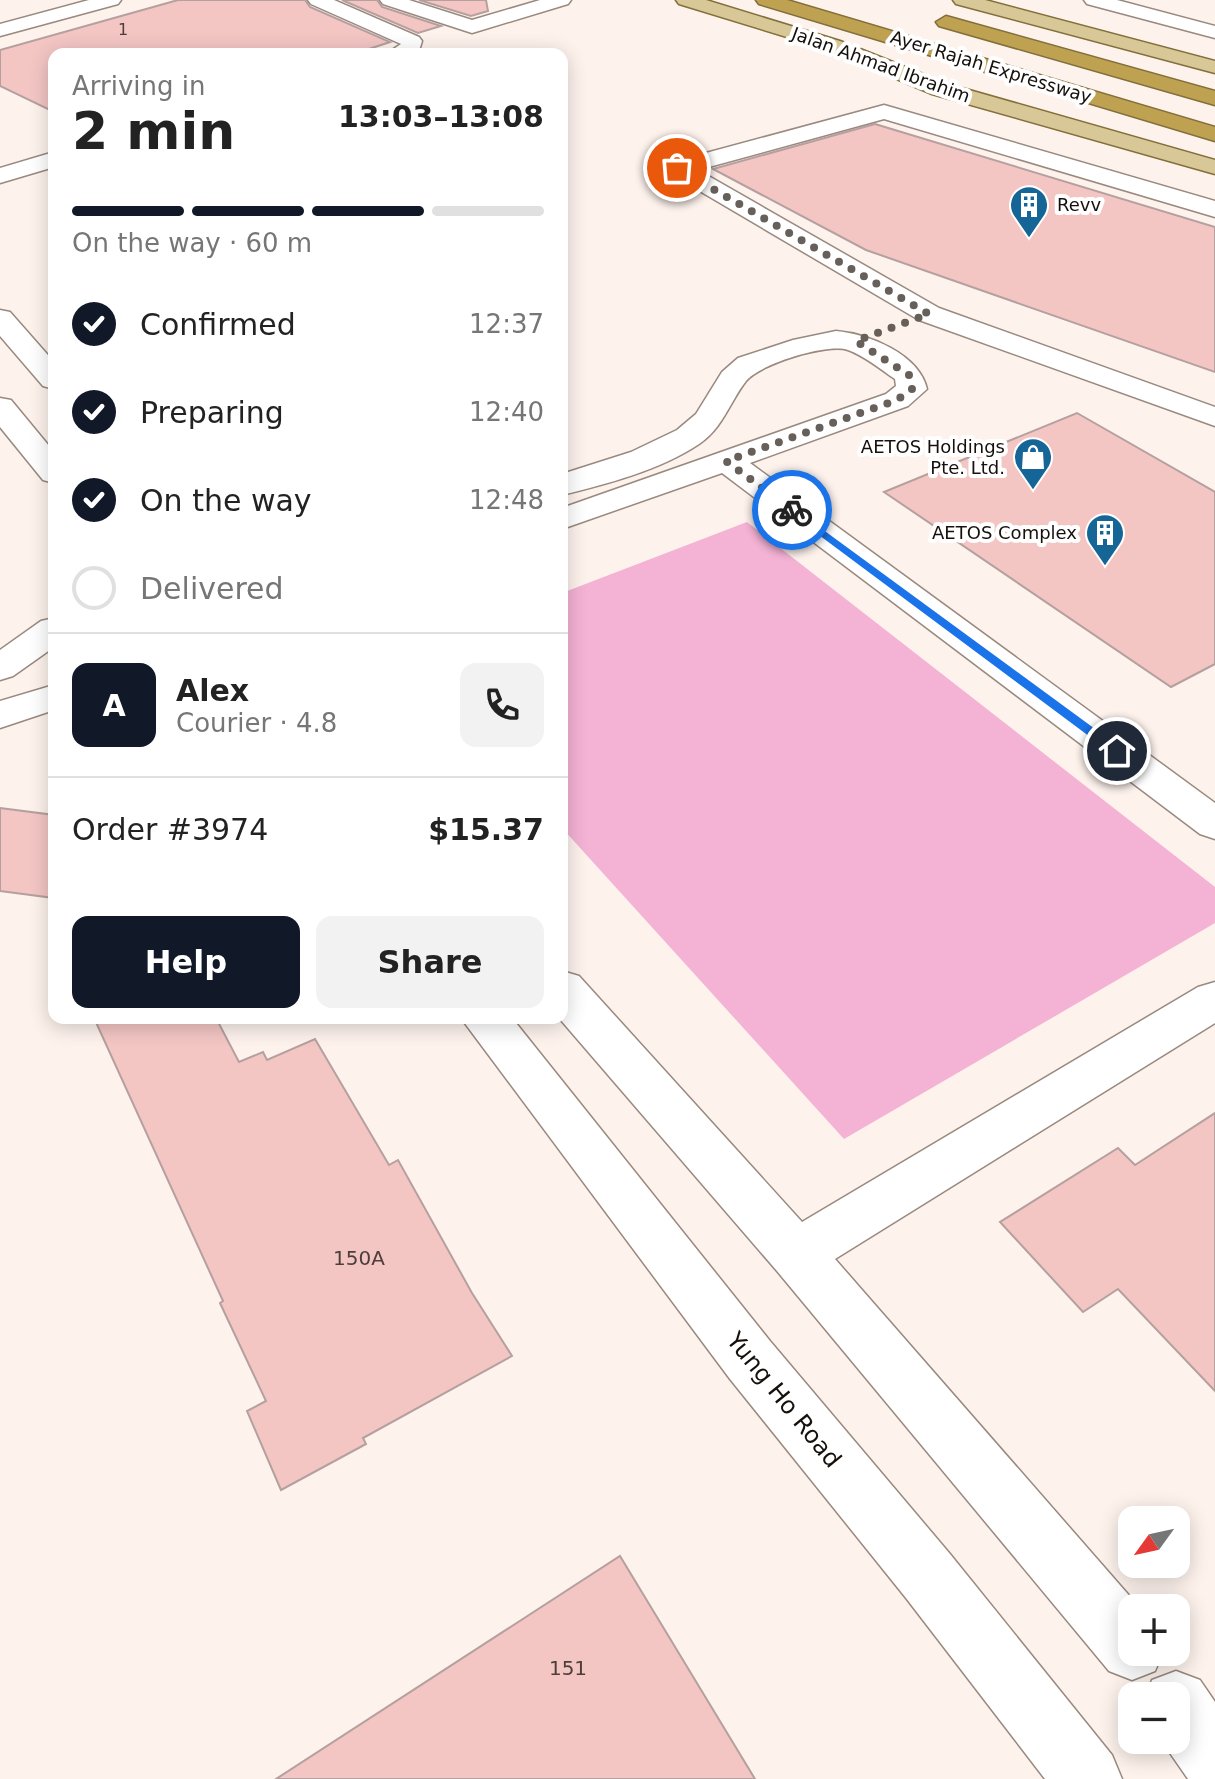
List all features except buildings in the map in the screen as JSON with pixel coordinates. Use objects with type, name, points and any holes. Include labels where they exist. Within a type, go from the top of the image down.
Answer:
[{"type":"highway","name":"Ayer Rajah Expressway","points":[[766,0],[1215,134]]},
{"type":"highway","name":"Ayer Rajah Expressway","points":[[927,17],[1215,98]]},
{"type":"highway","points":[[833,45],[1215,149]]},
{"type":"main road","name":"Jalan Ahmad Ibrahim","points":[[686,0],[833,45],[940,89],[1215,167]]},
{"type":"main road","points":[[963,0],[1215,67]]},
{"type":"street","points":[[0,30],[111,0]]},
{"type":"street","points":[[318,0],[412,41],[410,48]]},
{"type":"street","points":[[390,0],[472,27],[561,0]]},
{"type":"street","points":[[1094,0],[1215,32]]},
{"type":"street","points":[[1215,209],[884,112],[677,168],[929,314],[1215,417]]},
{"type":"street","points":[[0,176],[48,161]]},
{"type":"street","points":[[568,483],[652,454],[688,437],[713,417],[739,371],[750,364],[822,340],[856,341],[929,314]]},
{"type":"street","points":[[0,318],[48,373]]},
{"type":"street","points":[[568,517],[897,400],[912,389],[909,375],[856,341]]},
{"type":"street","points":[[0,407],[48,466]]},
{"type":"street","points":[[726,461],[1215,824]]},
{"type":"street","points":[[0,669],[48,633]]},
{"type":"street","points":[[0,669],[48,656]]},
{"type":"street","points":[[24,711],[48,700]]},
{"type":"street","points":[[568,996],[796,1254],[1118,1631]]},
{"type":"street","points":[[796,1254],[1215,1000]]},
{"type":"street","name":"Yung Ho Road","points":[[490,1024],[750,1360],[928,1576],[1088,1779]]},
{"type":"street","points":[[1147,1666],[1159,1682]]},
{"type":"street","points":[[1190,1724],[1215,1759]]},
{"type":"shaded area","points":[[747,522],[1215,887],[1215,923],[844,1139],[568,835],[568,591]]},
{"type":"way so far","points":[[677,168],[929,314],[856,341],[909,375],[912,389],[897,400],[726,461],[792,510]]},
{"type":"place","name":"Revv","points":[[1029,239]]},
{"type":"place","name":"AETOS Holdings Pte. Ltd.","points":[[1033,491]]},
{"type":"place","name":"AETOS Complex","points":[[1105,567]]},
{"type":"route","points":[[792,510],[1117,751]]}]
